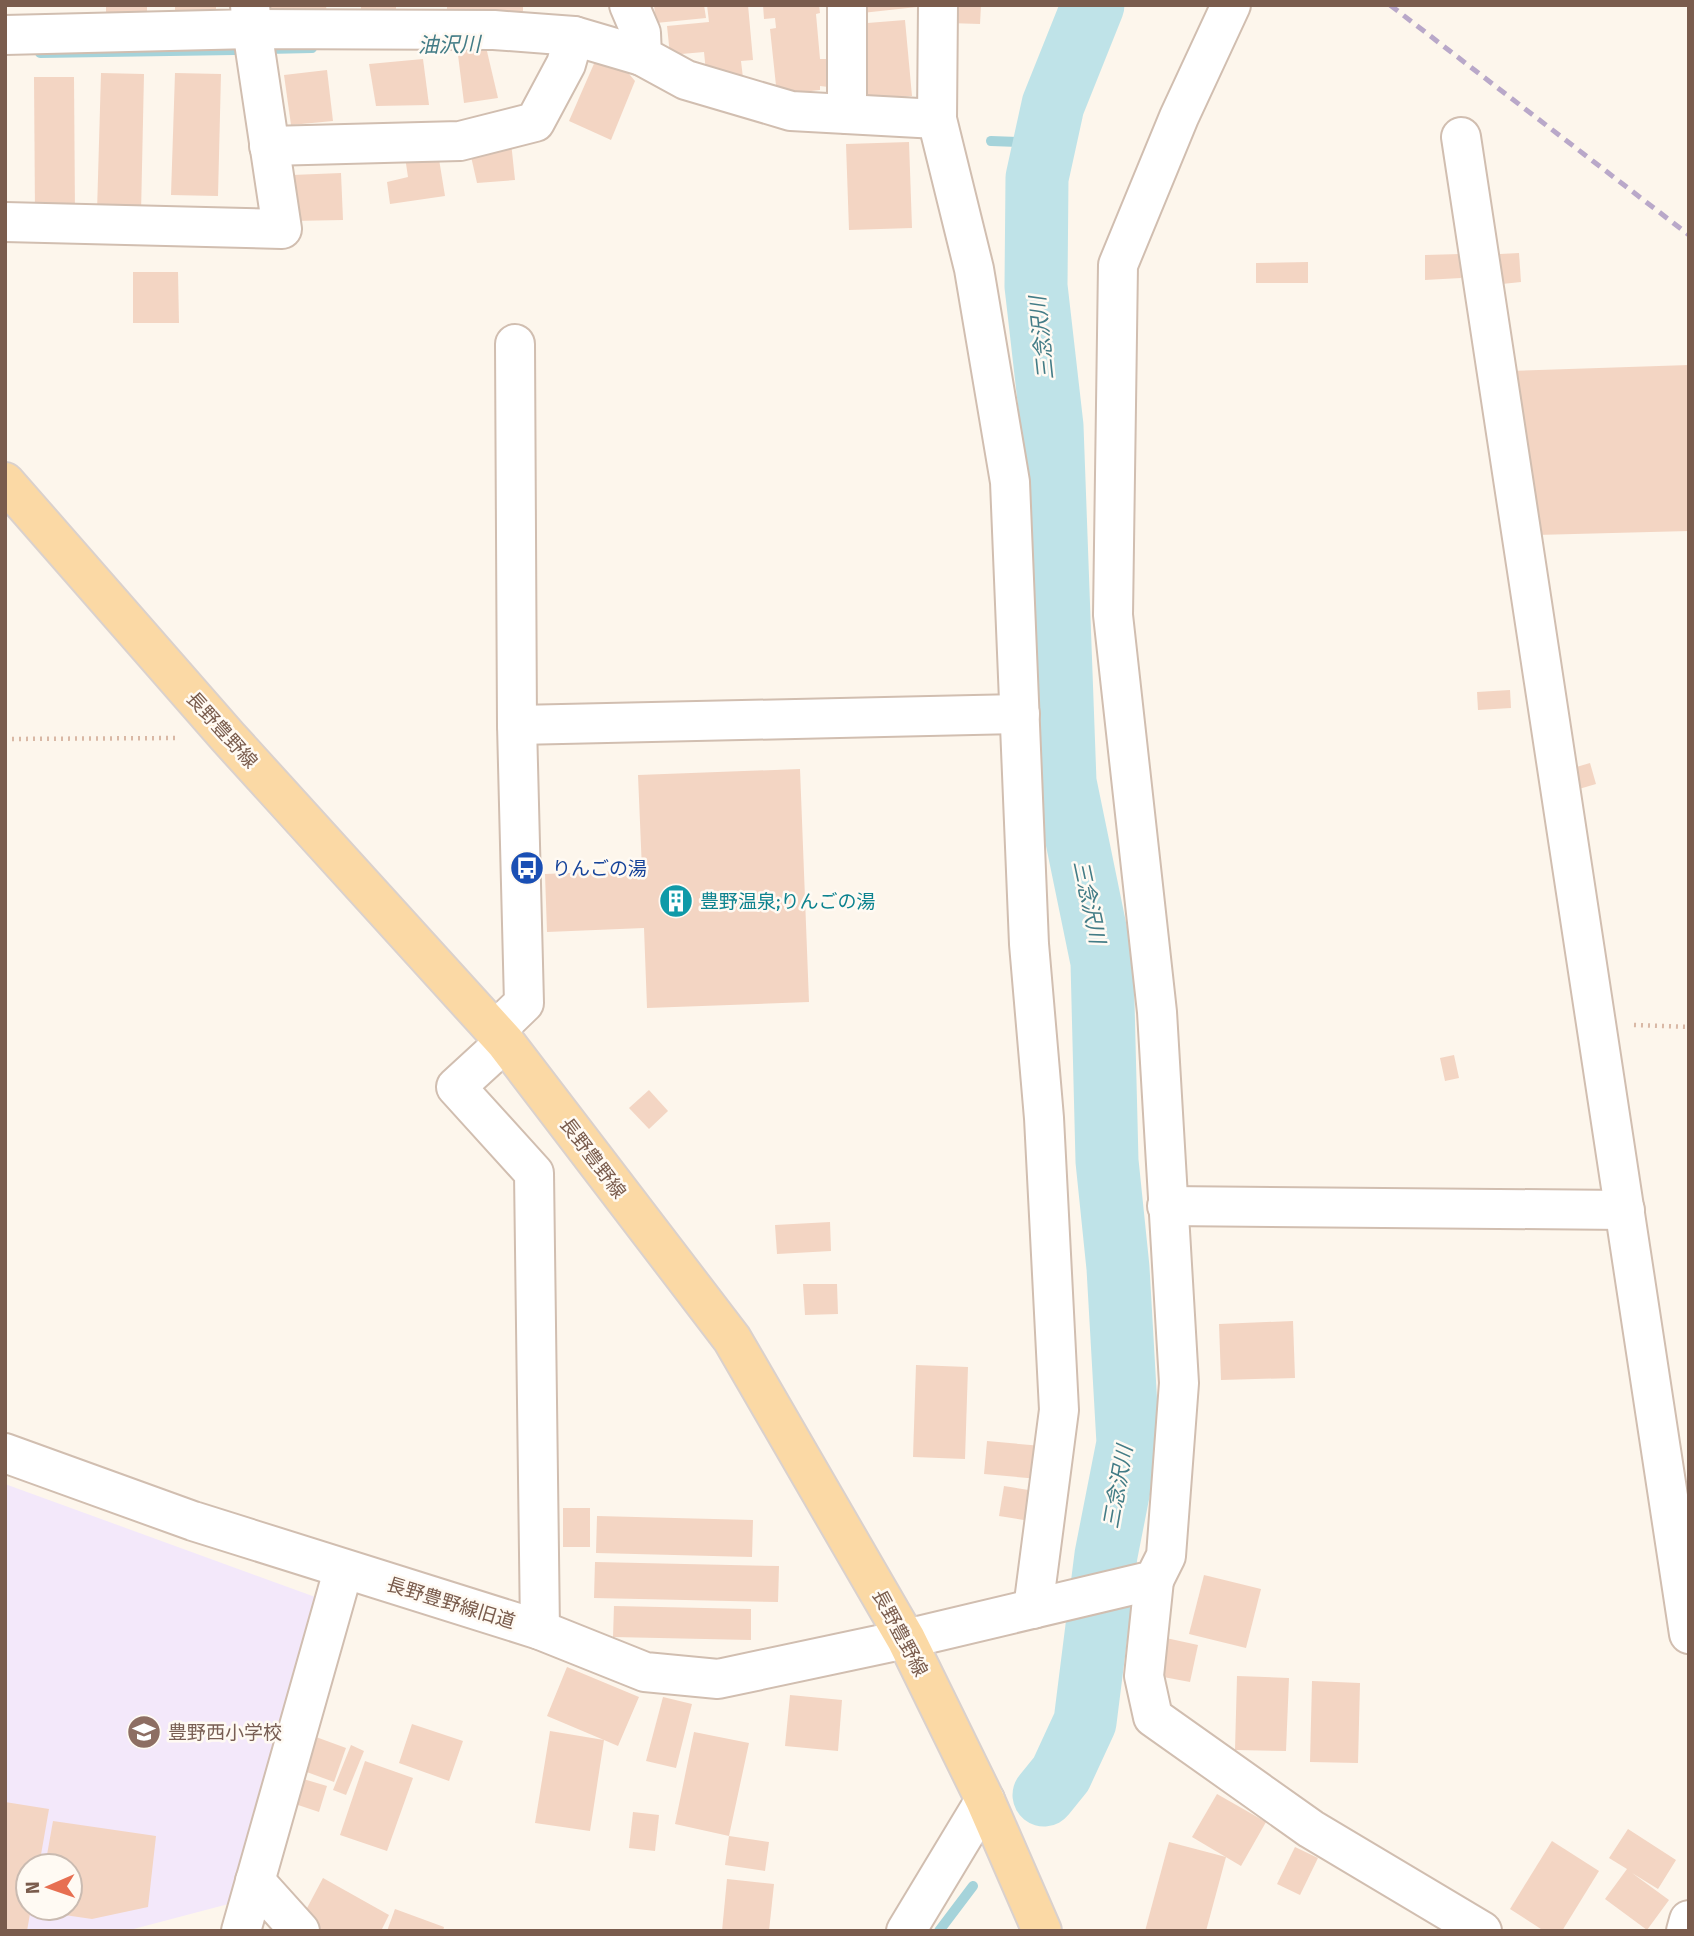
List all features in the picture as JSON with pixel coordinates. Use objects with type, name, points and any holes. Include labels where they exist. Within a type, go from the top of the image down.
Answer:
[{"type":"main road","name":"長野豊野線","points":[[5,482],[228,737],[500,1036],[732,1339],[906,1639],[985,1800],[1042,1931]]},
{"type":"street","points":[[629,5],[641,33],[642,56]]},
{"type":"street","points":[[847,5],[847,114]]},
{"type":"street","points":[[939,5],[936,119],[974,269],[1010,482],[1029,944],[1044,1118],[1059,1410],[1047,1606]]},
{"type":"street","points":[[1231,5],[1179,117],[1118,265],[1113,615],[1157,1012],[1179,1383],[1166,1556],[1140,1583],[1144,1675],[1153,1717],[1311,1829],[1482,1931]]},
{"type":"street","points":[[5,35],[251,17],[431,17],[571,49],[642,56],[686,80],[791,111],[936,119]]},
{"type":"street","points":[[5,222],[282,229],[251,17]]},
{"type":"street","points":[[269,146],[460,141],[535,122],[571,49]]},
{"type":"street","points":[[1461,137],[1689,1634]]},
{"type":"street","points":[[515,344],[517,725],[524,1003],[500,1036],[456,1087],[534,1173],[540,1630]]},
{"type":"street","points":[[517,725],[1020,714]]},
{"type":"street","points":[[1167,1206],[1625,1210]]},
{"type":"street","name":"長野豊野線旧道","points":[[5,1453],[193,1521],[343,1571],[540,1630],[645,1672],[718,1679],[906,1639],[1140,1583]]},
{"type":"street","points":[[241,1931],[343,1571]]},
{"type":"street","points":[[906,1931],[985,1800]]},
{"type":"street","points":[[255,1881],[300,1931]]},
{"type":"street","points":[[1686,1931],[1689,1920]]},
{"type":"path","points":[[5,739],[228,737]]},
{"type":"path","points":[[1598,1024],[1689,1027]]},
{"type":"shaded area","name":"豊野西小学校","points":[[5,1484],[318,1598],[236,1902],[126,1931],[5,1931]]},
{"type":"building","points":[[106,5],[147,5],[147,14],[106,13]]},
{"type":"building","points":[[175,5],[216,5],[216,17],[175,16]]},
{"type":"building","points":[[270,5],[326,5],[327,16],[270,17]]},
{"type":"building","points":[[361,5],[396,5],[396,18],[361,19]]},
{"type":"building","points":[[447,5],[523,5],[523,11],[447,14]]},
{"type":"building","points":[[654,5],[704,5],[706,18],[656,23]]},
{"type":"building","points":[[707,5],[748,5],[753,60],[741,61],[743,78],[707,82],[704,52],[670,55],[667,26],[709,22]]},
{"type":"building","points":[[763,5],[819,5],[820,13],[816,14],[820,59],[836,59],[837,88],[820,86],[820,90],[777,95],[770,29],[776,28],[775,18],[764,19]]},
{"type":"building","points":[[861,5],[917,5],[917,7],[862,13]]},
{"type":"building","points":[[949,5],[981,5],[980,24],[948,23]]},
{"type":"building","points":[[905,20],[912,96],[862,101],[855,24]]},
{"type":"building","points":[[603,43],[635,81],[611,140],[569,121]]},
{"type":"building","points":[[457,47],[486,47],[498,98],[464,103]]},
{"type":"building","points":[[423,59],[429,105],[376,106],[369,64]]},
{"type":"building","points":[[327,70],[333,121],[291,125],[284,75]]},
{"type":"building","points":[[101,73],[144,74],[141,214],[97,212]]},
{"type":"building","points":[[175,73],[221,74],[218,196],[171,195]]},
{"type":"building","points":[[34,77],[74,77],[75,215],[35,215]]},
{"type":"building","points":[[511,142],[515,180],[477,183],[470,152]]},
{"type":"building","points":[[909,142],[912,228],[849,230],[846,144]]},
{"type":"building","points":[[438,153],[445,196],[390,204],[387,182],[408,177],[405,157]]},
{"type":"building","points":[[341,173],[343,220],[293,221],[292,175]]},
{"type":"building","points":[[1519,253],[1521,282],[1502,284],[1500,254]]},
{"type":"building","points":[[1460,254],[1461,278],[1425,280],[1425,255]]},
{"type":"building","points":[[1308,262],[1308,283],[1256,283],[1256,263]]},
{"type":"building","points":[[133,272],[178,272],[179,323],[133,323]]},
{"type":"building","points":[[1689,365],[1689,531],[1536,535],[1508,371]]},
{"type":"building","points":[[1510,690],[1511,708],[1478,710],[1477,692]]},
{"type":"building","points":[[1590,763],[1596,784],[1579,789],[1573,768]]},
{"type":"building","name":"豊野温泉;りんごの湯","points":[[800,769],[809,1002],[647,1008],[644,928],[547,932],[545,874],[642,870],[638,775]]},
{"type":"building","points":[[1454,1055],[1459,1078],[1445,1081],[1440,1058]]},
{"type":"building","points":[[649,1090],[668,1111],[649,1129],[629,1108]]},
{"type":"building","points":[[830,1222],[831,1251],[777,1254],[775,1225]]},
{"type":"building","points":[[803,1284],[837,1284],[838,1314],[805,1315]]},
{"type":"building","points":[[1293,1321],[1295,1378],[1221,1380],[1219,1324]]},
{"type":"building","points":[[916,1365],[968,1367],[965,1459],[913,1457]]},
{"type":"building","points":[[987,1441],[1042,1446],[1039,1479],[984,1474]]},
{"type":"building","points":[[1004,1486],[1041,1492],[1036,1522],[999,1516]]},
{"type":"building","points":[[563,1508],[590,1508],[590,1547],[563,1547]]},
{"type":"building","points":[[597,1516],[753,1520],[752,1557],[596,1553]]},
{"type":"building","points":[[595,1562],[779,1566],[778,1602],[594,1598]]},
{"type":"building","points":[[1204,1575],[1261,1589],[1246,1648],[1189,1634]]},
{"type":"building","points":[[614,1606],[751,1609],[751,1640],[613,1637]]},
{"type":"building","points":[[1166,1638],[1198,1645],[1190,1682],[1158,1676]]},
{"type":"building","points":[[567,1667],[639,1697],[618,1746],[547,1716]]},
{"type":"building","points":[[1237,1676],[1289,1678],[1286,1751],[1235,1750]]},
{"type":"building","points":[[1312,1681],[1360,1683],[1358,1763],[1310,1762]]},
{"type":"building","points":[[790,1695],[842,1700],[838,1751],[785,1746]]},
{"type":"building","points":[[663,1697],[692,1704],[676,1768],[646,1761]]},
{"type":"building","points":[[412,1724],[463,1741],[449,1781],[399,1763]]},
{"type":"building","points":[[550,1731],[604,1740],[590,1831],[535,1823]]},
{"type":"building","points":[[694,1732],[749,1743],[729,1836],[675,1824]]},
{"type":"building","points":[[316,1737],[346,1748],[334,1782],[304,1771]]},
{"type":"building","points":[[351,1745],[364,1751],[346,1795],[333,1790]]},
{"type":"building","points":[[365,1761],[413,1778],[387,1851],[340,1835]]},
{"type":"building","points":[[300,1778],[327,1786],[319,1812],[292,1803]]},
{"type":"building","points":[[1217,1794],[1266,1822],[1241,1866],[1192,1837]]},
{"type":"building","points":[[5,1802],[49,1809],[41,1852],[14,1852],[14,1922],[29,1922],[27,1931],[5,1931]]},
{"type":"building","points":[[633,1812],[659,1815],[655,1851],[629,1848]]},
{"type":"building","points":[[53,1821],[156,1836],[148,1907],[92,1919],[84,1918],[84,1852],[47,1852]]},
{"type":"building","points":[[1628,1829],[1676,1860],[1658,1889],[1632,1873],[1669,1900],[1647,1930],[1605,1899],[1627,1869],[1609,1858]]},
{"type":"building","points":[[729,1836],[769,1842],[765,1871],[725,1865]]},
{"type":"building","points":[[1552,1841],[1599,1871],[1562,1931],[1544,1931],[1510,1909]]},
{"type":"building","points":[[1169,1842],[1226,1857],[1206,1931],[1145,1931]]},
{"type":"building","points":[[1295,1847],[1318,1858],[1300,1895],[1277,1884]]},
{"type":"building","points":[[323,1878],[389,1915],[381,1931],[309,1931],[298,1925]]},
{"type":"building","points":[[727,1879],[774,1884],[769,1931],[722,1931]]},
{"type":"building","points":[[395,1909],[444,1927],[443,1931],[387,1931]]},
{"type":"waterway","name":"三念沢川","points":[[1044,1795],[1061,1774],[1085,1722],[1106,1555],[1128,1443],[1118,1268],[1107,1161],[1102,962],[1065,782],[1052,426],[1036,286],[1037,178],[1053,105],[1093,5]]},
{"type":"waterway","name":"油沢川","points":[[266,49],[312,48]]},
{"type":"waterway","name":"油沢川","points":[[40,53],[235,50]]},
{"type":"waterway","name":"油沢川","points":[[991,141],[1045,143]]},
{"type":"waterway","name":"三念沢川","points":[[939,1931],[973,1886]]},
{"type":"railway","points":[[1390,5],[1689,235]]},
{"type":"place","name":"りんごの湯","points":[[527,868]]},
{"type":"place","name":"豊野温泉;りんごの湯","points":[[676,901]]},
{"type":"place","name":"豊野西小学校","points":[[144,1732]]}]
